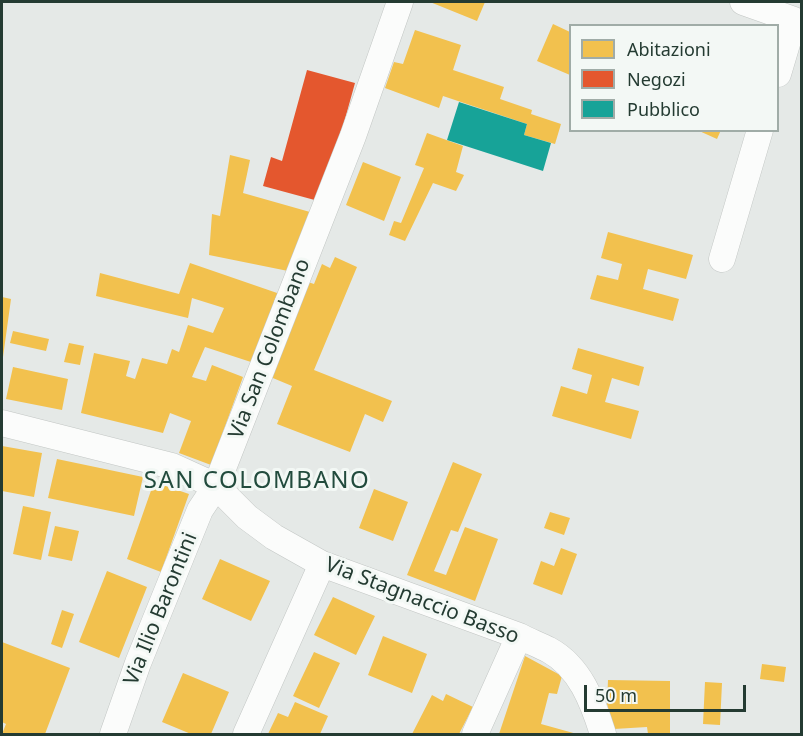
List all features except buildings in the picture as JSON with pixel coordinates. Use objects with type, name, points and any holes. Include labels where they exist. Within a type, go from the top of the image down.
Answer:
[{"type":"street","name":"Via San Colombano","points":[[216,486],[353,136],[400,2]]},
{"type":"street","points":[[743,2],[794,20],[779,68]]},
{"type":"street","points":[[722,259],[759,132]]},
{"type":"street","points":[[2,423],[172,466],[216,486]]},
{"type":"street","name":"Via Stagnaccio Basso","points":[[216,486],[247,517],[274,537],[322,564],[519,636],[550,650],[572,667],[586,688],[603,735]]},
{"type":"street","name":"Via Ilio Barontini","points":[[113,735],[138,663],[200,510],[216,486]]},
{"type":"street","points":[[246,735],[322,564]]},
{"type":"street","points":[[475,735],[519,636]]},
{"type":"district","name":"SAN COLOMBANO","points":[[257,481]]}]
